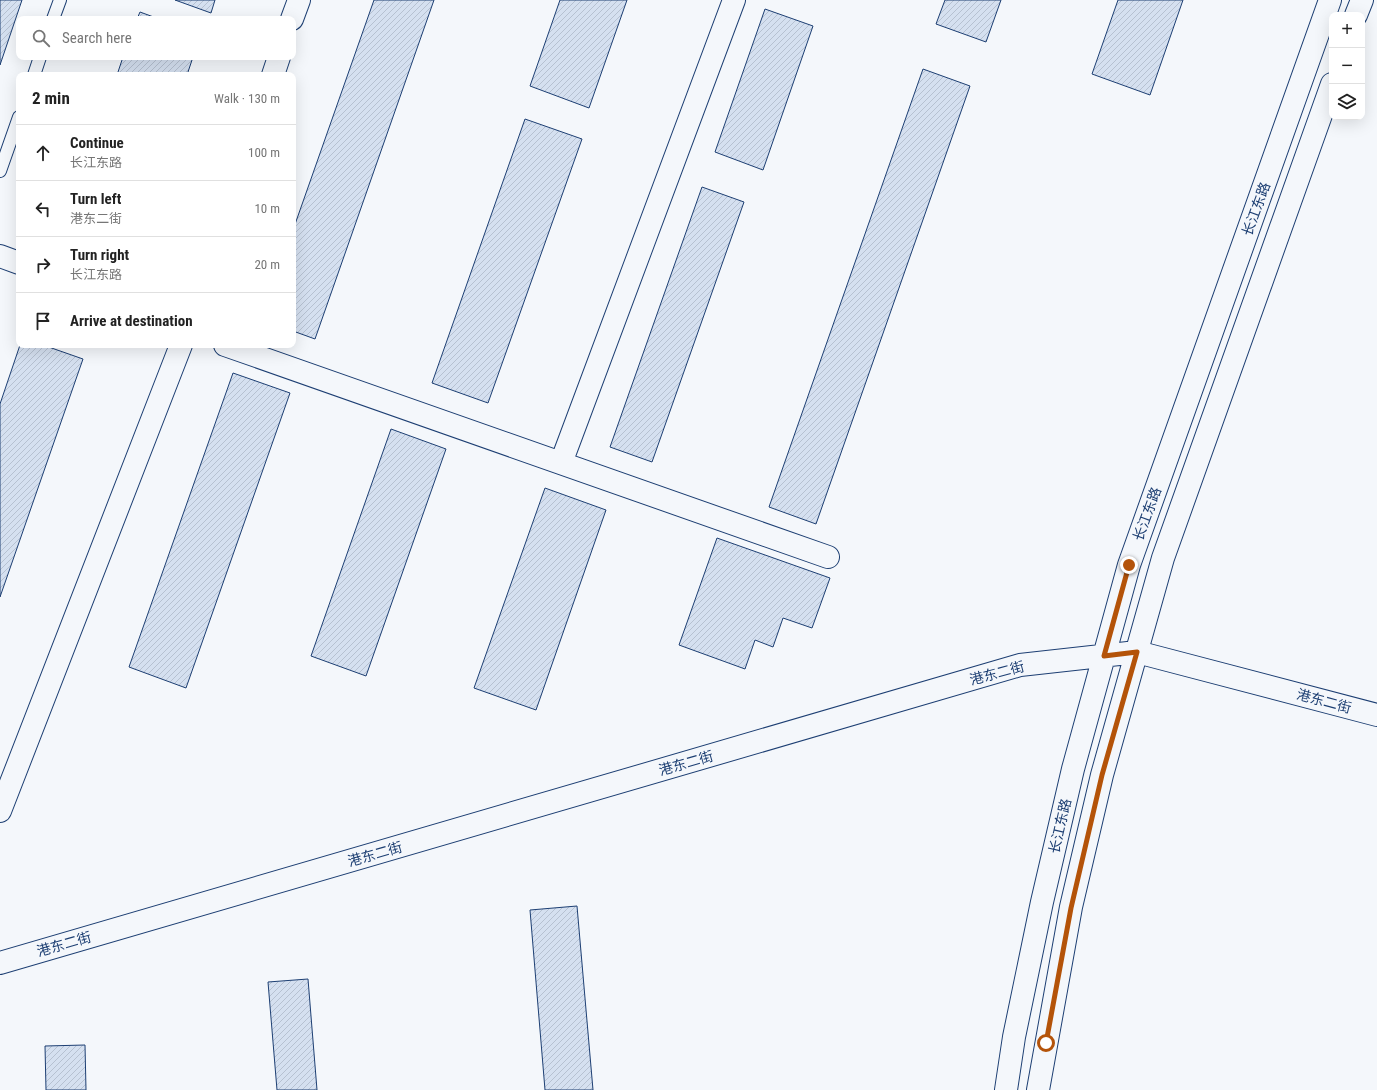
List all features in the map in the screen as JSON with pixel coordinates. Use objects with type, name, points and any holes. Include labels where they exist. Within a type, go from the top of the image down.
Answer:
[{"type":"main road","points":[[293,16],[299,0]]},
{"type":"main road","points":[[561,463],[734,0]]},
{"type":"main road","name":"长江东路","points":[[1006,1090],[1014,1037],[1042,902],[1075,763],[1129,565],[1330,0]]},
{"type":"main road","points":[[1357,12],[1362,0]]},
{"type":"main road","points":[[274,72],[278,60]]},
{"type":"main road","name":"长江东路","points":[[1038,1090],[1071,908],[1102,775],[1163,558],[1329,92]]},
{"type":"main road","points":[[0,256],[16,262]]},
{"type":"main road","points":[[0,811],[180,348]]},
{"type":"main road","points":[[234,348],[828,557]]},
{"type":"main road","name":"港东二街","points":[[0,963],[1020,665],[1137,652],[1377,715]]},
{"type":"lane","points":[[55,16],[60,0]]},
{"type":"lane","points":[[35,72],[39,60]]},
{"type":"lane","points":[[0,171],[16,126]]},
{"type":"building","points":[[0,0],[22,0],[16,16],[0,65]]},
{"type":"building","points":[[175,0],[215,0],[211,13]]},
{"type":"building","points":[[374,0],[434,0],[315,339],[296,332],[296,221]]},
{"type":"building","points":[[560,0],[627,0],[589,108],[530,86]]},
{"type":"building","points":[[945,0],[1001,0],[986,42],[936,24]]},
{"type":"building","points":[[1118,0],[1183,0],[1150,95],[1092,74]]},
{"type":"building","points":[[765,9],[813,26],[763,170],[715,152]]},
{"type":"building","points":[[140,12],[151,16],[138,16]]},
{"type":"building","points":[[122,60],[192,60],[188,72],[118,72]]},
{"type":"building","points":[[923,69],[970,86],[816,524],[769,507]]},
{"type":"building","points":[[525,119],[582,139],[488,403],[432,383]]},
{"type":"building","points":[[702,187],[744,202],[652,462],[610,447]]},
{"type":"building","points":[[19,348],[52,348],[83,359],[0,597],[0,404]]},
{"type":"building","points":[[233,373],[290,393],[186,688],[129,667]]},
{"type":"building","points":[[391,429],[446,449],[366,676],[311,656]]},
{"type":"building","points":[[545,488],[606,510],[536,710],[474,688]]},
{"type":"building","points":[[717,538],[830,578],[812,628],[783,618],[773,647],[755,640],[745,669],[679,645]]},
{"type":"building","points":[[577,906],[593,1090],[545,1090],[530,910]]},
{"type":"building","points":[[308,979],[317,1090],[277,1090],[268,982]]},
{"type":"building","points":[[85,1045],[86,1090],[46,1090],[45,1046]]},
{"type":"route","points":[[1046,1043],[1071,908],[1102,775],[1137,652],[1104,656],[1129,565]]}]
